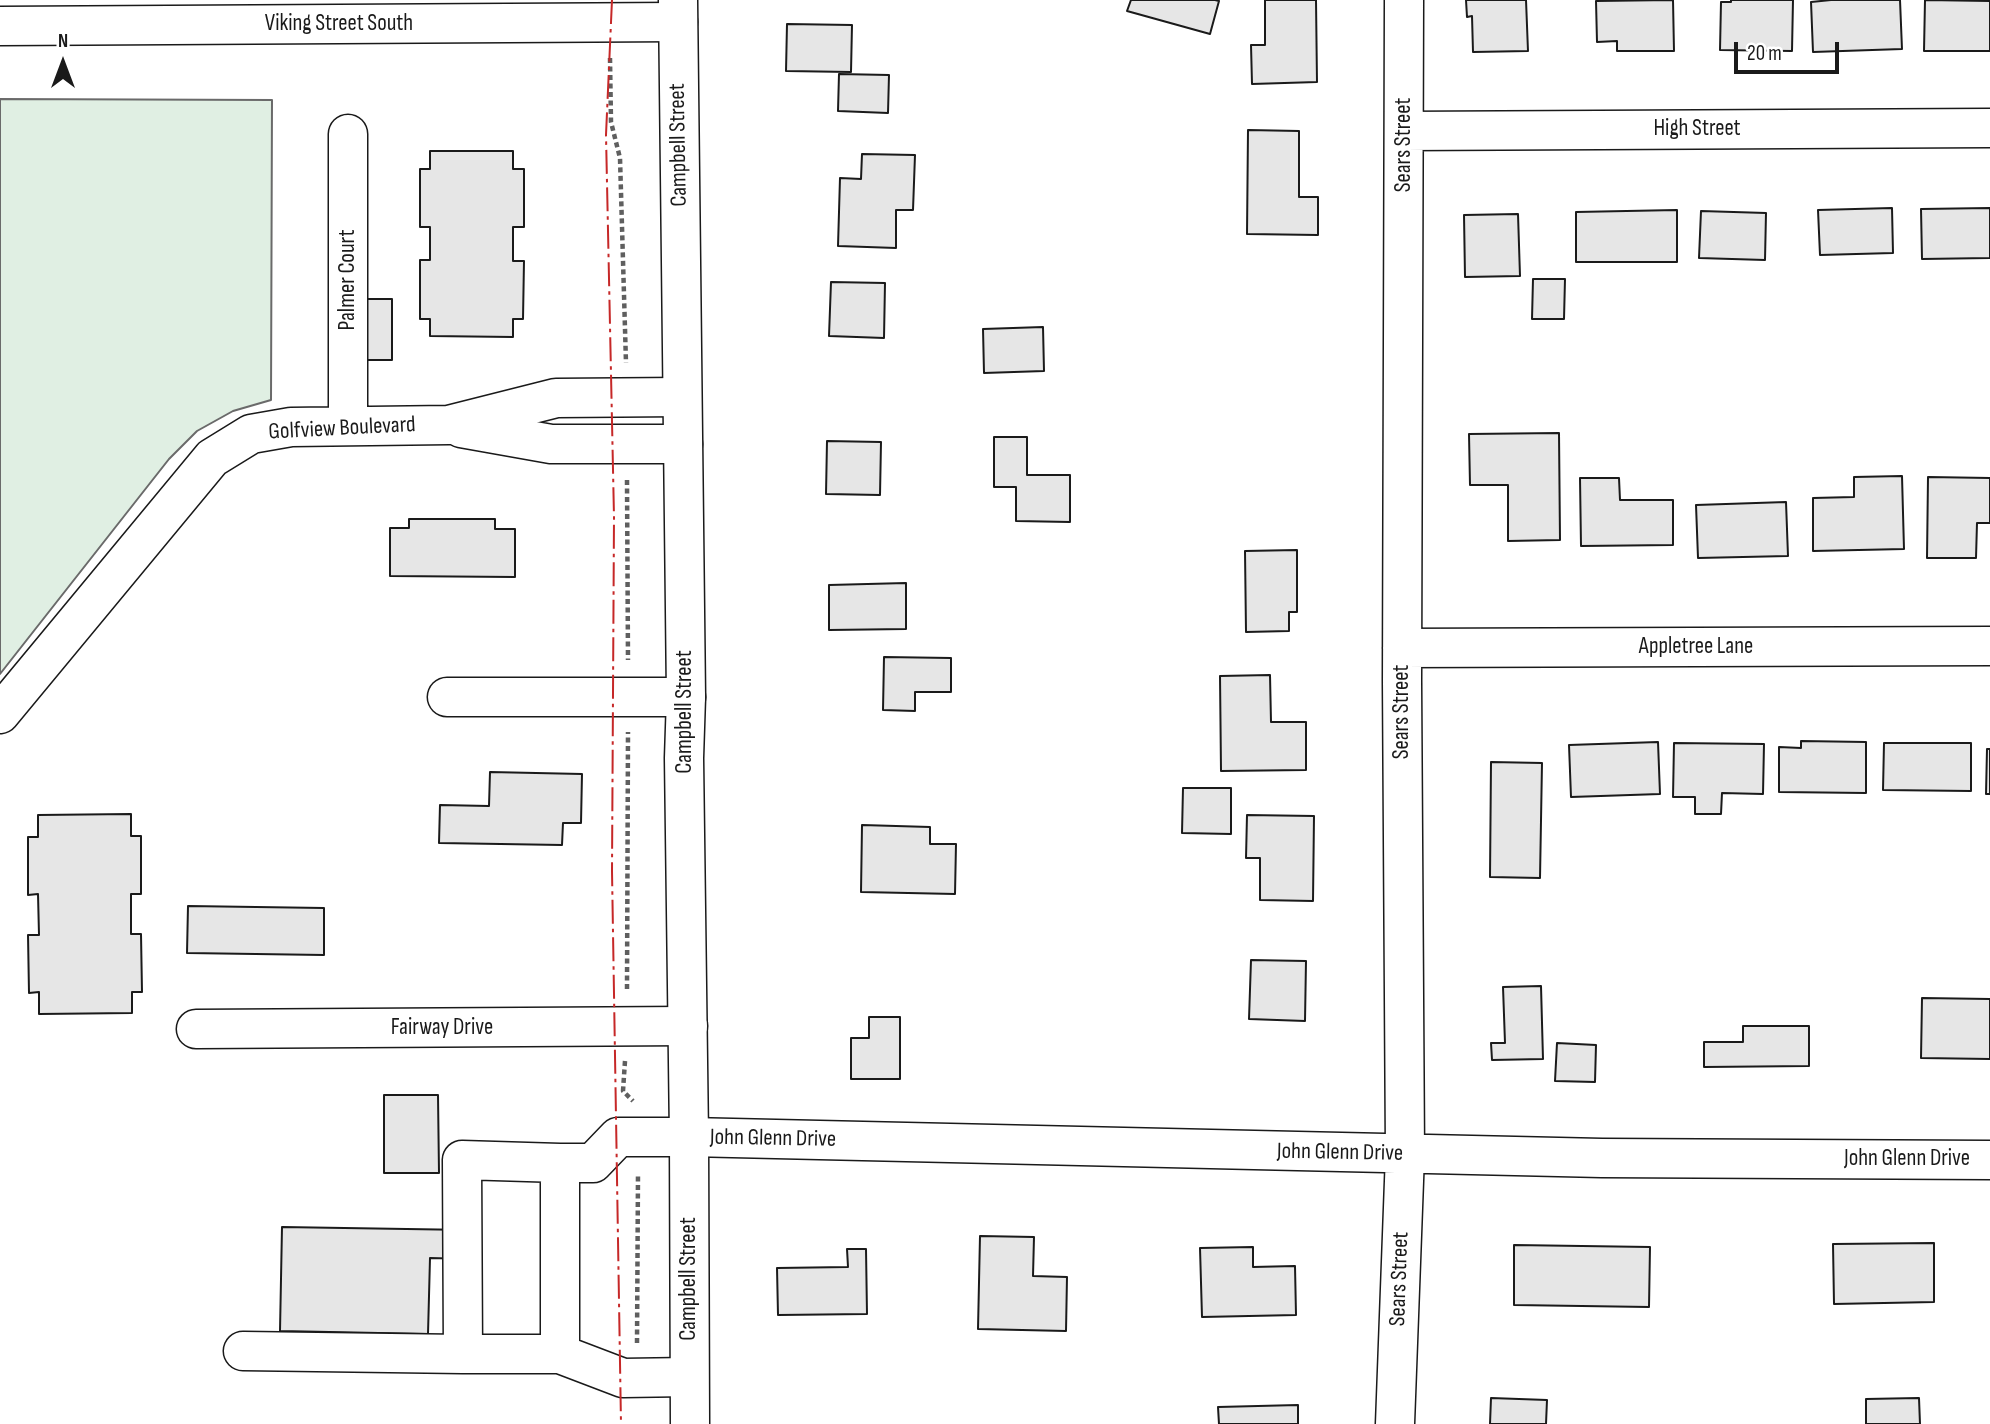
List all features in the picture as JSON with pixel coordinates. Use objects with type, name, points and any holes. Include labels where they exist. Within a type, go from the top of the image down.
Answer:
[{"type":"street","name":"Sears Street","points":[[1395,1424],[1405,1154],[1402,648],[1404,0]]},
{"type":"street","name":"Viking Street South","points":[[0,26],[278,12],[678,11]]},
{"type":"street","name":"Campbell Street","points":[[678,11],[686,697],[684,758],[690,1424]]},
{"type":"street","name":"High Street","points":[[1404,131],[1990,128]]},
{"type":"street","name":"Palmer Court","points":[[348,134],[348,426]]},
{"type":"street","name":"Golfview Boulevard","points":[[0,715],[212,458],[251,434],[291,427],[449,425],[556,398],[682,397]]},
{"type":"street","points":[[449,425],[551,444],[683,444]]},
{"type":"street","name":"Appletree Lane","points":[[1402,648],[1990,646]]},
{"type":"street","points":[[447,697],[686,697]]},
{"type":"street","name":"Fairway Drive","points":[[196,1029],[688,1026]]},
{"type":"street","name":"John Glenn Drive","points":[[463,1354],[462,1160],[593,1163],[618,1137],[1616,1158],[1990,1160]]},
{"type":"street","points":[[560,1163],[560,1354]]},
{"type":"street","points":[[243,1351],[560,1354],[624,1378],[689,1377]]},
{"type":"green space","points":[[0,99],[272,100],[271,400],[233,411],[197,431],[169,459],[0,674]]},
{"type":"building","points":[[1131,0],[1219,1],[1210,34],[1127,11]]},
{"type":"building","points":[[1265,0],[1316,0],[1317,82],[1252,84],[1251,45],[1265,45]]},
{"type":"building","points":[[1466,0],[1526,0],[1528,51],[1473,52],[1472,16],[1467,17]]},
{"type":"building","points":[[1673,0],[1674,51],[1617,51],[1617,41],[1597,42],[1596,1]]},
{"type":"building","points":[[1793,0],[1792,51],[1720,50],[1721,2]]},
{"type":"building","points":[[1900,0],[1902,49],[1813,52],[1811,2]]},
{"type":"building","points":[[1925,0],[1990,1],[1990,51],[1924,51]]},
{"type":"building","points":[[787,24],[852,25],[851,72],[786,71]]},
{"type":"building","points":[[839,74],[889,75],[888,113],[838,111]]},
{"type":"building","points":[[1248,130],[1299,131],[1299,197],[1318,197],[1318,235],[1247,234]]},
{"type":"building","points":[[430,151],[513,151],[513,169],[524,169],[524,227],[513,227],[513,261],[524,261],[523,319],[513,319],[513,337],[430,336],[430,319],[420,319],[420,260],[430,260],[430,227],[420,227],[420,169],[430,169]]},
{"type":"building","points":[[862,154],[915,155],[913,210],[896,210],[896,248],[838,246],[840,178],[861,179]]},
{"type":"building","points":[[1892,208],[1893,253],[1820,255],[1818,210]]},
{"type":"building","points":[[1990,208],[1990,258],[1922,259],[1921,209]]},
{"type":"building","points":[[1677,210],[1677,262],[1576,262],[1576,212]]},
{"type":"building","points":[[1701,211],[1766,213],[1765,260],[1699,258]]},
{"type":"building","points":[[1518,214],[1520,276],[1465,277],[1464,215]]},
{"type":"building","points":[[1533,279],[1565,279],[1564,319],[1532,319]]},
{"type":"building","points":[[831,282],[885,283],[884,338],[829,336]]},
{"type":"building","points":[[357,299],[392,299],[392,360],[357,360]]},
{"type":"building","points":[[1043,327],[1044,371],[984,373],[983,329]]},
{"type":"building","points":[[1559,433],[1560,540],[1508,541],[1508,485],[1470,485],[1469,434]]},
{"type":"building","points":[[994,437],[1027,437],[1027,475],[1070,475],[1070,522],[1016,521],[1016,487],[994,487]]},
{"type":"building","points":[[827,441],[881,442],[880,495],[826,494]]},
{"type":"building","points":[[1902,476],[1904,549],[1813,551],[1813,498],[1854,497],[1854,477]]},
{"type":"building","points":[[1928,477],[1990,478],[1990,523],[1977,523],[1976,558],[1927,558]]},
{"type":"building","points":[[1580,478],[1619,478],[1620,500],[1673,500],[1673,545],[1581,546]]},
{"type":"building","points":[[1786,502],[1788,556],[1698,558],[1696,505]]},
{"type":"building","points":[[409,519],[495,519],[495,529],[515,529],[515,577],[390,576],[390,528],[409,528]]},
{"type":"building","points":[[1297,550],[1297,612],[1289,612],[1289,631],[1246,632],[1245,551]]},
{"type":"building","points":[[906,583],[906,629],[829,630],[829,585]]},
{"type":"building","points":[[884,657],[951,658],[951,692],[915,692],[915,711],[883,710]]},
{"type":"building","points":[[1270,675],[1271,722],[1306,722],[1306,770],[1221,771],[1220,676]]},
{"type":"building","points":[[1801,741],[1866,742],[1866,793],[1779,792],[1779,747],[1801,748]]},
{"type":"building","points":[[1658,742],[1660,794],[1571,797],[1569,745]]},
{"type":"building","points":[[1674,743],[1764,744],[1763,794],[1722,793],[1721,814],[1695,814],[1695,797],[1673,797]]},
{"type":"building","points":[[1884,743],[1971,743],[1971,791],[1883,790]]},
{"type":"building","points":[[1987,749],[1990,749],[1990,794],[1986,794]]},
{"type":"building","points":[[1491,762],[1542,763],[1540,878],[1490,877]]},
{"type":"building","points":[[490,772],[582,774],[581,823],[563,823],[562,845],[439,843],[440,805],[489,806]]},
{"type":"building","points":[[1183,788],[1231,788],[1231,834],[1182,833]]},
{"type":"building","points":[[131,814],[131,836],[141,836],[141,894],[131,894],[131,934],[141,934],[142,992],[132,992],[132,1013],[39,1014],[39,992],[29,993],[28,935],[39,935],[38,894],[28,895],[28,837],[38,837],[38,815]]},
{"type":"building","points":[[1247,815],[1314,816],[1313,901],[1260,900],[1260,858],[1246,858]]},
{"type":"building","points":[[862,825],[930,827],[930,844],[956,844],[955,894],[861,892]]},
{"type":"building","points":[[188,906],[324,908],[324,955],[187,953]]},
{"type":"building","points":[[1251,960],[1306,961],[1305,1021],[1249,1019]]},
{"type":"building","points":[[1541,986],[1543,1059],[1492,1060],[1491,1043],[1505,1043],[1503,987]]},
{"type":"building","points":[[1922,998],[1990,999],[1990,1059],[1921,1058]]},
{"type":"building","points":[[869,1017],[900,1017],[900,1079],[851,1079],[851,1038],[869,1038]]},
{"type":"building","points":[[1743,1026],[1809,1026],[1809,1066],[1704,1067],[1704,1042],[1743,1042]]},
{"type":"building","points":[[1557,1043],[1596,1045],[1595,1082],[1555,1081]]},
{"type":"building","points":[[384,1095],[438,1095],[439,1173],[384,1173]]},
{"type":"building","points":[[282,1227],[469,1230],[468,1259],[430,1258],[428,1334],[280,1331]]},
{"type":"building","points":[[980,1236],[1034,1237],[1033,1276],[1067,1277],[1066,1331],[978,1329]]},
{"type":"building","points":[[1934,1243],[1934,1302],[1834,1304],[1833,1244]]},
{"type":"building","points":[[1514,1245],[1650,1247],[1649,1307],[1514,1305]]},
{"type":"building","points":[[1253,1247],[1253,1267],[1295,1266],[1296,1315],[1202,1317],[1200,1248]]},
{"type":"building","points":[[847,1249],[866,1249],[867,1314],[778,1315],[777,1268],[848,1267]]},
{"type":"building","points":[[1491,1398],[1547,1400],[1546,1424],[1490,1424]]},
{"type":"building","points":[[1919,1398],[1920,1424],[1866,1424],[1866,1399]]},
{"type":"building","points":[[1298,1405],[1298,1424],[1219,1424],[1218,1407]]},
{"type":"power","points":[[612,0],[606,135],[614,517],[612,871],[621,1424]]}]
